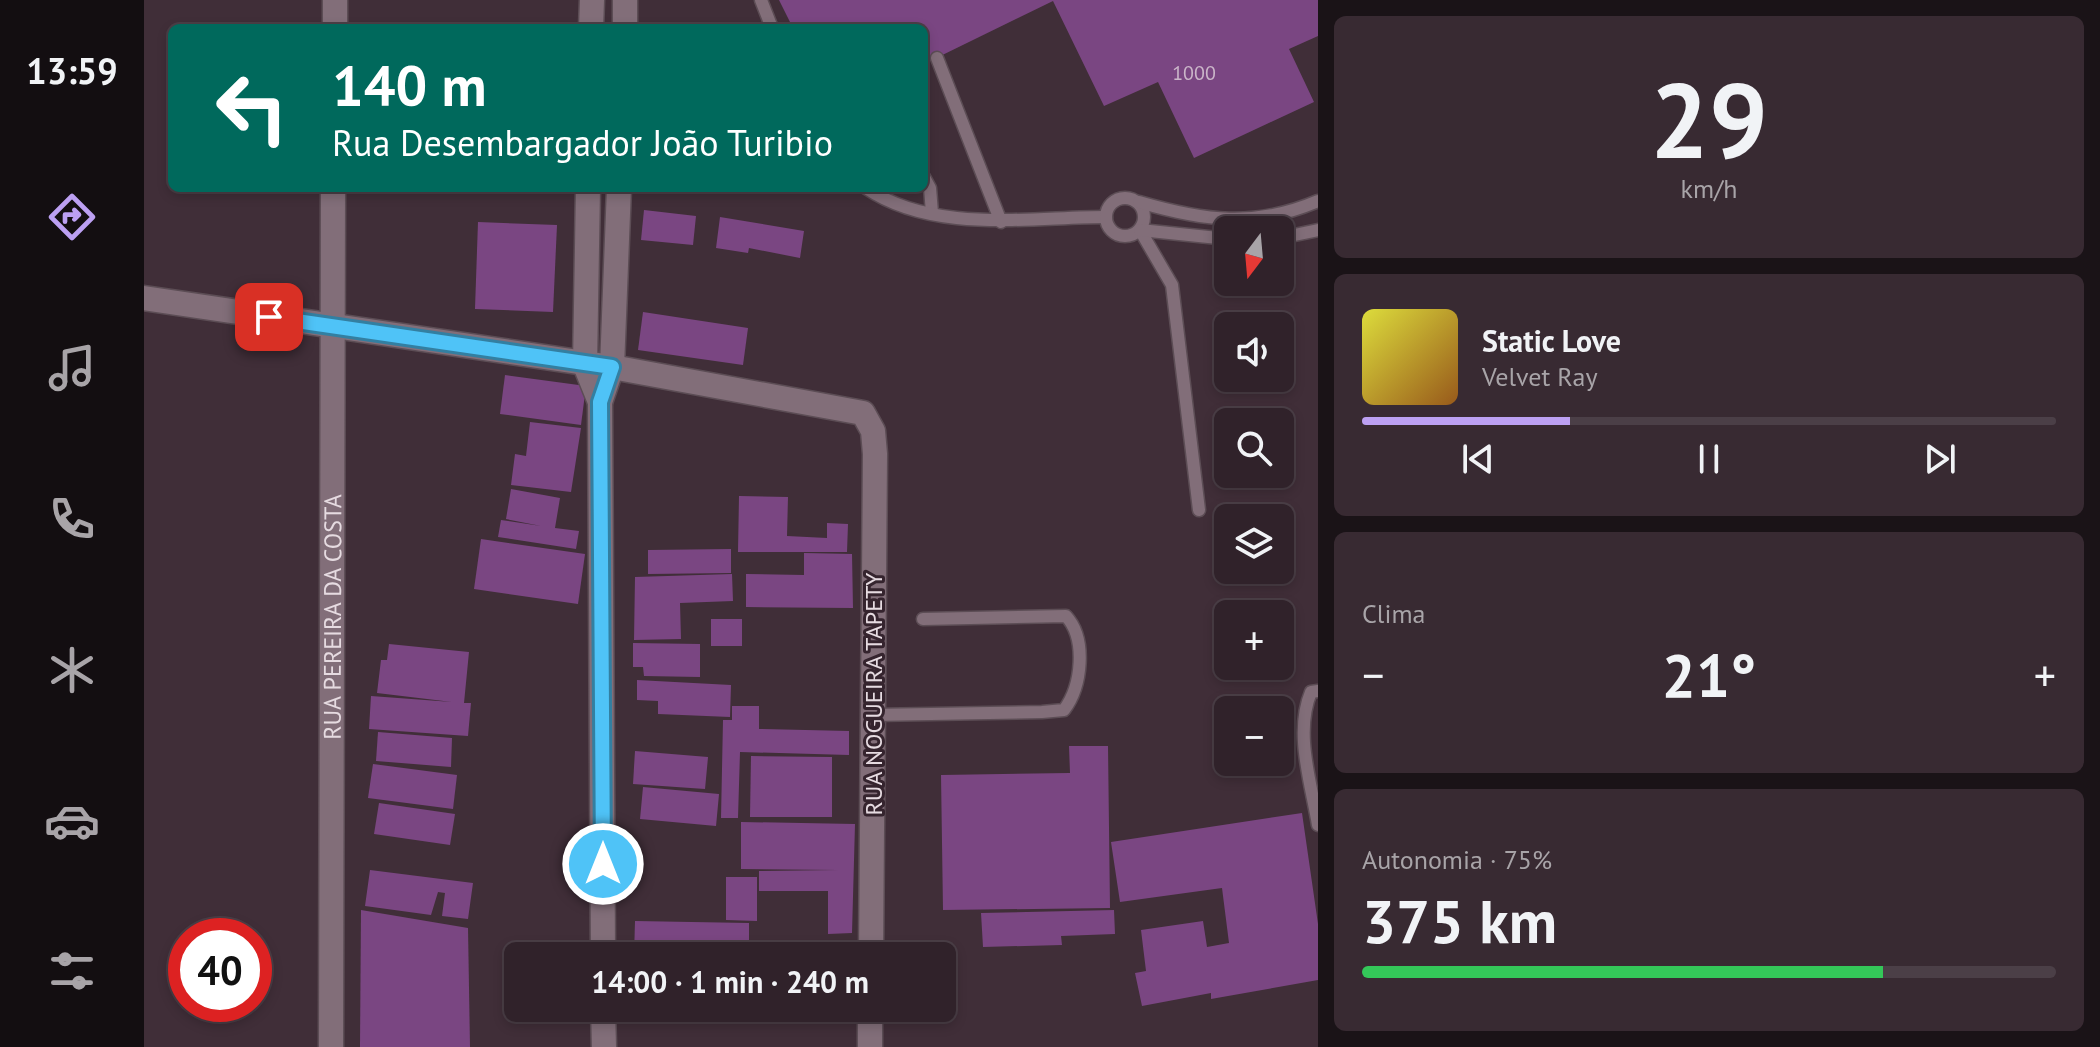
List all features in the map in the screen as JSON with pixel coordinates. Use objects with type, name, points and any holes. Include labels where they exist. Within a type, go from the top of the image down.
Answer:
[{"type":"street","points":[[335,0],[335,24]]},
{"type":"street","points":[[591,24],[592,0]]},
{"type":"street","points":[[625,0],[625,24]]},
{"type":"street","name":"RUA PEREIRA DA COSTA","points":[[331,1047],[333,192]]},
{"type":"street","points":[[588,192],[585,365],[600,402]]},
{"type":"street","points":[[603,942],[600,402],[612,367],[619,192]]},
{"type":"street","points":[[144,298],[612,367]]},
{"type":"street","name":"RUA NOGUEIRA TAPETY","points":[[612,367],[846,407],[863,413],[873,431],[871,942]]},
{"type":"street","points":[[603,1022],[604,1047]]},
{"type":"street","points":[[870,1022],[870,1047]]},
{"type":"lane","points":[[761,0],[770,24]]},
{"type":"lane","points":[[937,58],[1001,222]]},
{"type":"lane","points":[[928,184],[932,213]]},
{"type":"lane","points":[[874,192],[902,205],[932,213],[1001,222],[1106,217]]},
{"type":"lane","points":[[1214,238],[1140,230],[1126,236],[1118,235],[1112,231],[1106,217],[1111,203],[1117,198],[1183,215],[1244,220],[1282,216],[1318,201]]},
{"type":"lane","points":[[1139,202],[1145,216],[1140,230],[1172,285],[1199,510]]},
{"type":"lane","points":[[1294,235],[1318,230]]},
{"type":"lane","points":[[872,715],[1064,710],[1076,695],[1079,664],[1076,627],[1066,616],[923,619]]},
{"type":"lane","points":[[1318,691],[1311,692],[1302,728],[1318,825]]},
{"type":"building","points":[[779,0],[1318,0],[1318,36],[1289,49],[1314,102],[1194,158],[1158,82],[1104,106],[1053,1],[928,62],[928,24],[791,24]]},
{"type":"building","points":[[644,210],[696,216],[693,245],[641,240]]},
{"type":"building","points":[[720,217],[804,231],[800,258],[749,248],[748,253],[716,248]]},
{"type":"building","points":[[478,222],[557,225],[553,312],[475,309]]},
{"type":"building","points":[[643,312],[748,328],[743,365],[638,350]]},
{"type":"building","points":[[505,375],[586,386],[581,425],[500,414]]},
{"type":"building","points":[[530,422],[581,428],[571,492],[511,485],[515,454],[526,456]]},
{"type":"building","points":[[511,489],[560,498],[555,528],[579,531],[576,549],[498,537],[501,520],[541,526],[506,519]]},
{"type":"building","points":[[739,496],[788,497],[787,536],[827,538],[827,523],[848,524],[847,552],[738,552]]},
{"type":"building","points":[[481,539],[585,554],[578,604],[474,589]]},
{"type":"building","points":[[731,549],[731,573],[648,574],[648,550]]},
{"type":"building","points":[[804,553],[852,554],[853,608],[746,607],[746,574],[804,575]]},
{"type":"building","points":[[732,574],[733,601],[680,603],[681,639],[634,640],[635,577]]},
{"type":"building","points":[[711,619],[742,619],[742,646],[711,646]]},
{"type":"building","points":[[633,643],[700,644],[700,677],[644,676],[643,667],[633,667]]},
{"type":"building","points":[[389,644],[469,652],[464,703],[471,703],[468,736],[369,729],[371,696],[452,702],[377,693],[381,660],[387,660]]},
{"type":"building","points":[[637,680],[731,685],[730,717],[658,714],[658,701],[637,700]]},
{"type":"building","points":[[732,706],[759,706],[759,729],[849,731],[849,755],[740,752],[738,818],[721,818],[723,720],[732,720]]},
{"type":"building","points":[[378,732],[452,738],[451,767],[376,761]]},
{"type":"building","points":[[1069,746],[1108,746],[1110,908],[943,910],[941,775],[1070,773]]},
{"type":"building","points":[[635,751],[708,757],[705,789],[633,784]]},
{"type":"building","points":[[751,756],[832,757],[832,817],[750,817]]},
{"type":"building","points":[[373,764],[457,775],[453,809],[368,798]]},
{"type":"building","points":[[643,787],[719,794],[716,826],[640,819]]},
{"type":"building","points":[[379,803],[455,814],[450,845],[374,834]]},
{"type":"building","points":[[1302,813],[1318,924],[1318,980],[1211,999],[1211,993],[1142,1006],[1135,973],[1146,971],[1141,930],[1203,921],[1207,947],[1229,943],[1222,888],[1120,902],[1111,842]]},
{"type":"building","points":[[741,822],[855,824],[852,933],[828,934],[828,891],[759,891],[759,871],[838,870],[741,869]]},
{"type":"building","points":[[370,870],[473,883],[468,919],[442,916],[445,893],[438,892],[431,915],[365,906]]},
{"type":"building","points":[[726,877],[757,877],[757,921],[726,920]]},
{"type":"building","points":[[361,910],[468,928],[470,1047],[360,1047]]},
{"type":"building","points":[[1114,910],[1115,934],[1061,936],[1062,945],[983,947],[981,913]]},
{"type":"building","points":[[635,921],[749,923],[749,942],[634,942]]},
{"type":"route","points":[[269,317],[612,367],[600,402],[603,864]]}]
